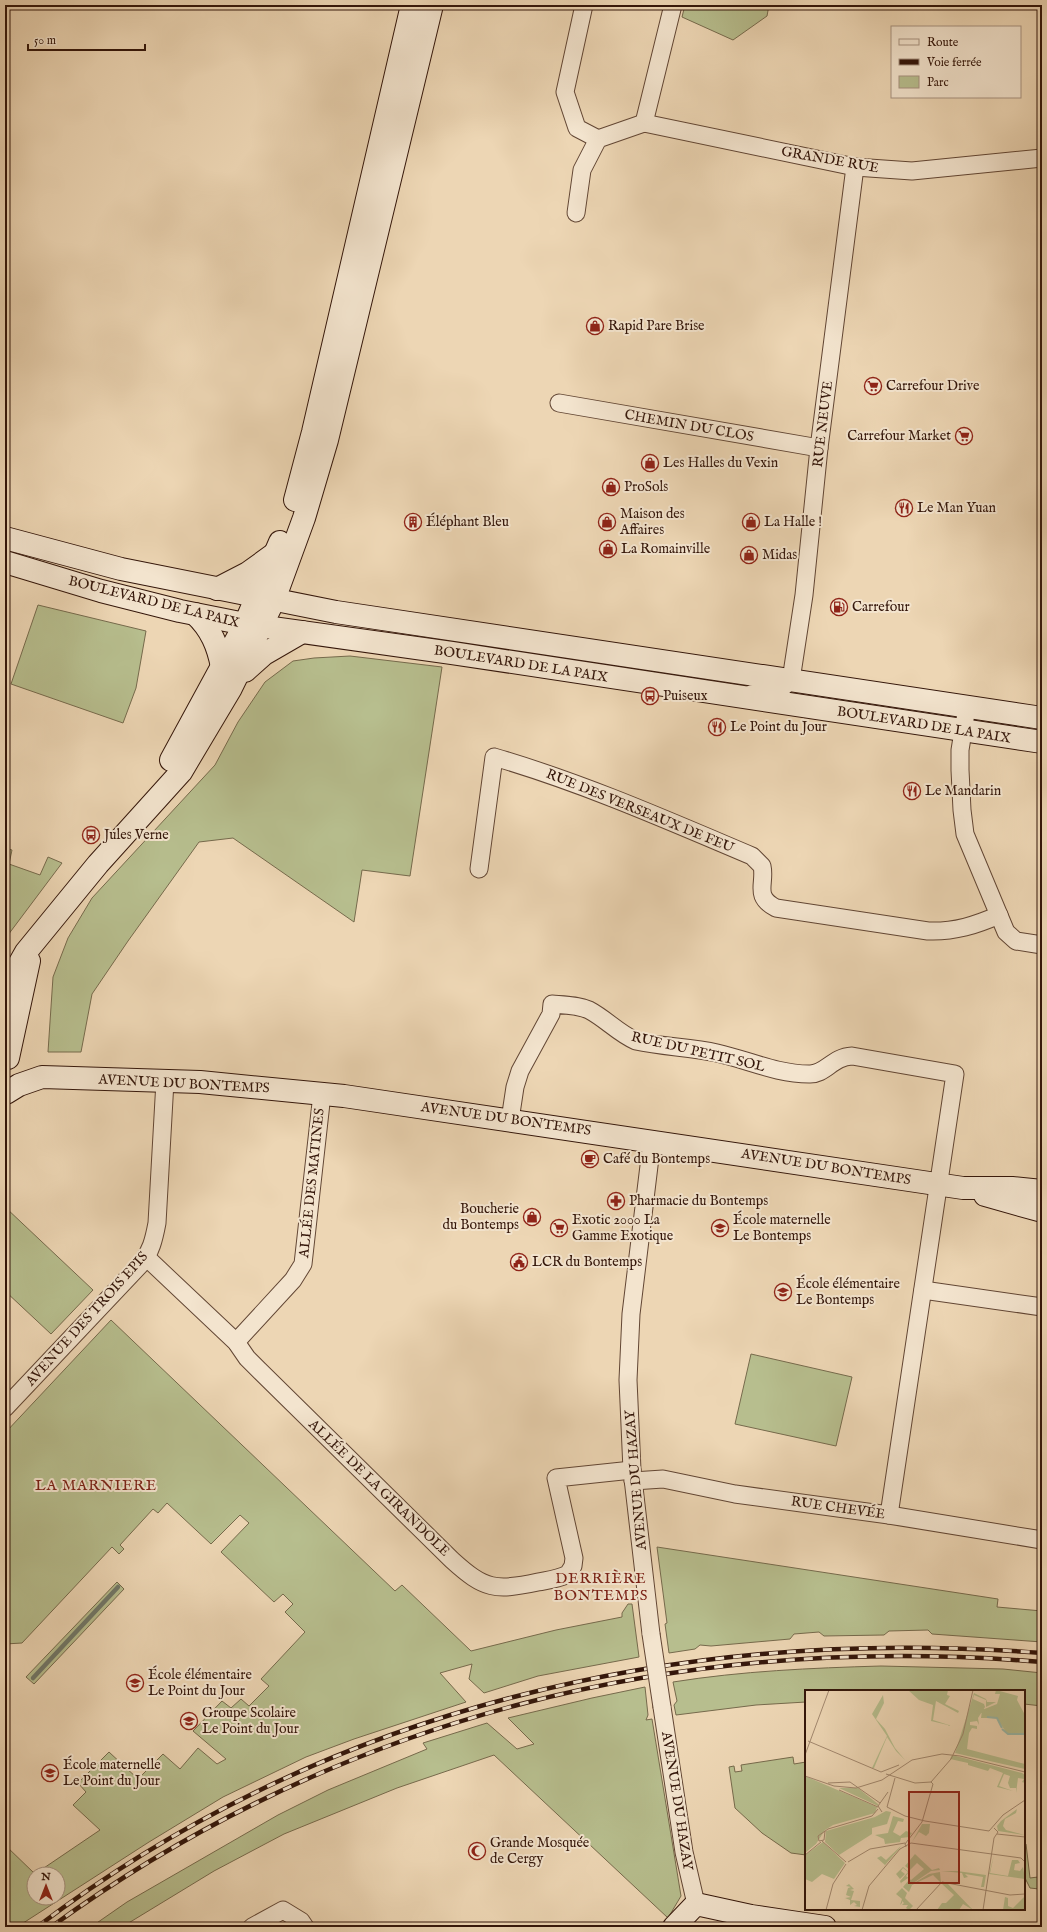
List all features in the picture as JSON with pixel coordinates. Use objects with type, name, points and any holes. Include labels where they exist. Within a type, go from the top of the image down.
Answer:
[{"type":"main road","points":[[309,607],[294,582],[283,557],[412,5]]},
{"type":"main road","points":[[231,688],[260,612],[318,472],[329,433],[432,5]]},
{"type":"main road","points":[[5,538],[98,563],[218,589],[260,612],[336,612]]},
{"type":"main road","points":[[218,589],[283,557]]},
{"type":"main road","name":"BOULEVARD DE LA PAIX","points":[[5,562],[77,585],[188,613],[260,612],[309,607],[1042,718]]},
{"type":"main road","points":[[98,864],[168,766],[222,667],[260,612]]},
{"type":"main road","name":"BOULEVARD DE LA PAIX","points":[[260,612],[302,632],[1042,742]]},
{"type":"main road","points":[[188,613],[203,621],[212,634],[220,655],[222,667]]},
{"type":"main road","points":[[5,989],[19,962],[40,935],[98,864],[181,772],[231,688],[246,670],[264,654],[302,632]]},
{"type":"main road","points":[[6,1094],[10,1079],[7,1057],[26,970],[40,935]]},
{"type":"main road","name":"AVENUE DU BONTEMPS","points":[[7,1057],[18,1067],[42,1077]]},
{"type":"main road","name":"AVENUE DU BONTEMPS","points":[[6,1094],[19,1085],[42,1077],[165,1080],[322,1094],[510,1120],[967,1188],[1012,1188],[1042,1191]]},
{"type":"main road","name":"AVENUE DU BONTEMPS","points":[[967,1188],[1006,1202],[1042,1211]]},
{"type":"main road","points":[[674,1927],[696,1904],[751,1916],[825,1927]]},
{"type":"street","points":[[584,5],[565,92],[577,128],[598,139]]},
{"type":"street","points":[[576,213],[582,170],[598,139],[644,123],[673,5]]},
{"type":"street","name":"GRANDE RUE","points":[[644,123],[855,167],[912,171],[1042,158]]},
{"type":"street","name":"RUE NEUVE","points":[[791,680],[804,595],[819,448],[855,167]]},
{"type":"street","name":"CHEMIN DU CLOS","points":[[559,403],[819,448]]},
{"type":"street","points":[[736,696],[781,689],[791,680],[801,698],[813,708]]},
{"type":"street","points":[[966,707],[962,731],[960,770],[965,834],[1006,932],[1016,941],[1042,945]]},
{"type":"street","name":"RUE DES VERSEAUX DE FEU","points":[[479,869],[494,757],[593,789],[752,856],[762,866],[762,895],[767,902],[776,908],[928,931],[944,932],[974,926],[999,915]]},
{"type":"street","name":"RUE DU PETIT SOL","points":[[510,1120],[515,1087],[520,1071],[552,1011],[552,1004],[568,1005],[590,1011],[627,1037],[636,1040],[717,1053],[760,1066],[797,1073],[816,1074],[839,1058],[852,1056],[955,1074],[939,1184]]},
{"type":"street","name":"AVENUE DES TROIS EPIS","points":[[5,1408],[146,1257],[154,1239],[157,1223],[165,1080]]},
{"type":"street","name":"ALLÉE DES MATINES","points":[[236,1342],[293,1280],[303,1264],[322,1094]]},
{"type":"street","name":"AVENUE DU HAZAY","points":[[652,1141],[631,1314],[628,1380],[633,1476],[651,1634],[684,1852],[696,1904]]},
{"type":"street","points":[[889,1516],[939,1184]]},
{"type":"street","name":"ALLÉE DE LA GIRANDOLE","points":[[146,1257],[236,1342],[247,1358],[456,1564],[468,1575],[482,1583],[498,1588],[510,1588],[564,1576],[570,1572],[574,1558],[556,1478]]},
{"type":"street","points":[[923,1290],[1042,1308]]},
{"type":"street","name":"RUE CHEVÉE","points":[[556,1478],[633,1476],[663,1479],[735,1494],[1042,1540]]},
{"type":"street","points":[[252,1927],[283,1910],[301,1921],[304,1927]]},
{"type":"green space","points":[[685,5],[769,5],[767,16],[733,40],[682,17]]},
{"type":"green space","points":[[38,605],[146,631],[136,688],[123,723],[11,684]]},
{"type":"green space","points":[[350,656],[442,667],[410,876],[362,870],[354,922],[233,838],[199,842],[92,994],[81,1052],[48,1052],[53,977],[68,938],[92,898],[215,765],[238,722],[265,682],[293,661]]},
{"type":"green space","points":[[5,848],[12,850],[9,864],[40,875],[48,857],[62,863],[5,939]]},
{"type":"green space","points":[[5,1207],[93,1290],[51,1334],[5,1291]]},
{"type":"green space","points":[[111,1320],[395,1591],[402,1585],[471,1651],[556,1630],[622,1617],[622,1613],[628,1604],[632,1604],[639,1657],[538,1676],[484,1693],[469,1679],[472,1664],[440,1673],[466,1702],[354,1739],[306,1757],[223,1797],[66,1895],[66,1866],[47,1866],[100,1830],[73,1805],[86,1792],[78,1783],[109,1752],[138,1779],[163,1754],[180,1769],[198,1748],[217,1764],[226,1759],[193,1731],[222,1701],[231,1708],[241,1699],[249,1706],[269,1686],[261,1679],[305,1632],[285,1612],[293,1604],[283,1594],[274,1602],[221,1552],[249,1523],[240,1515],[211,1544],[167,1503],[158,1513],[153,1509],[120,1545],[124,1549],[119,1554],[112,1547],[22,1643],[5,1644],[5,1433]]},
{"type":"green space","points":[[751,1354],[852,1377],[836,1446],[735,1424]]},
{"type":"green space","points":[[657,1547],[998,1599],[997,1607],[1042,1611],[1042,1642],[932,1634],[928,1630],[889,1631],[884,1635],[824,1636],[819,1632],[794,1634],[790,1639],[711,1646],[700,1645],[695,1649],[669,1653],[665,1624],[667,1623]]},
{"type":"green space","points":[[117,1582],[124,1589],[34,1684],[26,1677]]},
{"type":"green space","points":[[881,1666],[1003,1669],[1042,1673],[1042,1706],[1025,1704],[1025,1690],[805,1690],[805,1702],[756,1705],[676,1715],[674,1705],[677,1701],[673,1682],[725,1675]]},
{"type":"green space","points":[[645,1687],[648,1715],[646,1720],[652,1719],[681,1896],[668,1918],[494,1755],[397,1788],[284,1834],[214,1871],[122,1927],[91,1927],[127,1902],[278,1815],[328,1790],[427,1749],[423,1743],[487,1723],[517,1749],[534,1744],[508,1718]]},
{"type":"green space","points":[[793,1757],[794,1764],[805,1762],[805,1855],[791,1853],[762,1833],[735,1808],[729,1767],[734,1766],[735,1772],[742,1771],[741,1765]]},
{"type":"green space","points":[[1025,1844],[1030,1878],[1038,1877],[1039,1889],[1030,1888],[1025,1878]]},
{"type":"green space","points":[[5,1845],[27,1866],[26,1906],[50,1906],[17,1927],[5,1927]]},
{"type":"waterway","points":[[33,1678],[118,1587]]},
{"type":"railway","points":[[37,1927],[148,1851],[266,1787],[388,1736],[514,1697],[643,1669],[775,1653],[908,1648],[1042,1653]]},
{"type":"railway","points":[[51,1927],[163,1854],[279,1792],[399,1742],[522,1704],[649,1677],[778,1661],[909,1656],[1042,1662]]},
{"type":"place","name":"Rapid Pare Brise","points":[[595,326]]},
{"type":"place","name":"Carrefour Drive","points":[[873,386]]},
{"type":"place","name":"Carrefour Market","points":[[964,436]]},
{"type":"place","name":"Les Halles du Vexin","points":[[650,463]]},
{"type":"place","name":"ProSols","points":[[611,487]]},
{"type":"place","name":"Le Man Yuan","points":[[904,508]]},
{"type":"place","name":"Éléphant Bleu","points":[[413,522]]},
{"type":"place","name":"Maison des Affaires","points":[[607,522]]},
{"type":"place","name":"La Halle !","points":[[751,522]]},
{"type":"place","name":"La Romainville","points":[[608,549]]},
{"type":"place","name":"Midas","points":[[749,555]]},
{"type":"place","name":"Carrefour","points":[[839,607]]},
{"type":"place","name":"Puiseux","points":[[650,696]]},
{"type":"place","name":"Le Point du Jour","points":[[717,727]]},
{"type":"place","name":"Le Mandarin","points":[[912,791]]},
{"type":"place","name":"Jules Verne","points":[[91,835]]},
{"type":"place","name":"Café du Bontemps","points":[[590,1159]]},
{"type":"place","name":"Pharmacie du Bontemps","points":[[616,1201]]},
{"type":"place","name":"Boucherie du Bontemps","points":[[532,1217]]},
{"type":"place","name":"Exotic 2000 La Gamme Exotique","points":[[559,1228]]},
{"type":"place","name":"École maternelle Le Bontemps","points":[[720,1228]]},
{"type":"place","name":"LCR du Bontemps","points":[[519,1262]]},
{"type":"place","name":"École élémentaire Le Bontemps","points":[[783,1292]]},
{"type":"place","name":"École élémentaire Le Point du Jour","points":[[135,1683]]},
{"type":"place","name":"Groupe Scolaire Le Point du Jour","points":[[189,1721]]},
{"type":"place","name":"École maternelle Le Point du Jour","points":[[50,1773]]},
{"type":"place","name":"Grande Mosquée de Cergy","points":[[477,1851]]},
{"type":"district","name":"LA MARNIERE","points":[[96,1485]]},
{"type":"district","name":"DERRIÈRE BONTEMPS","points":[[601,1586]]}]
